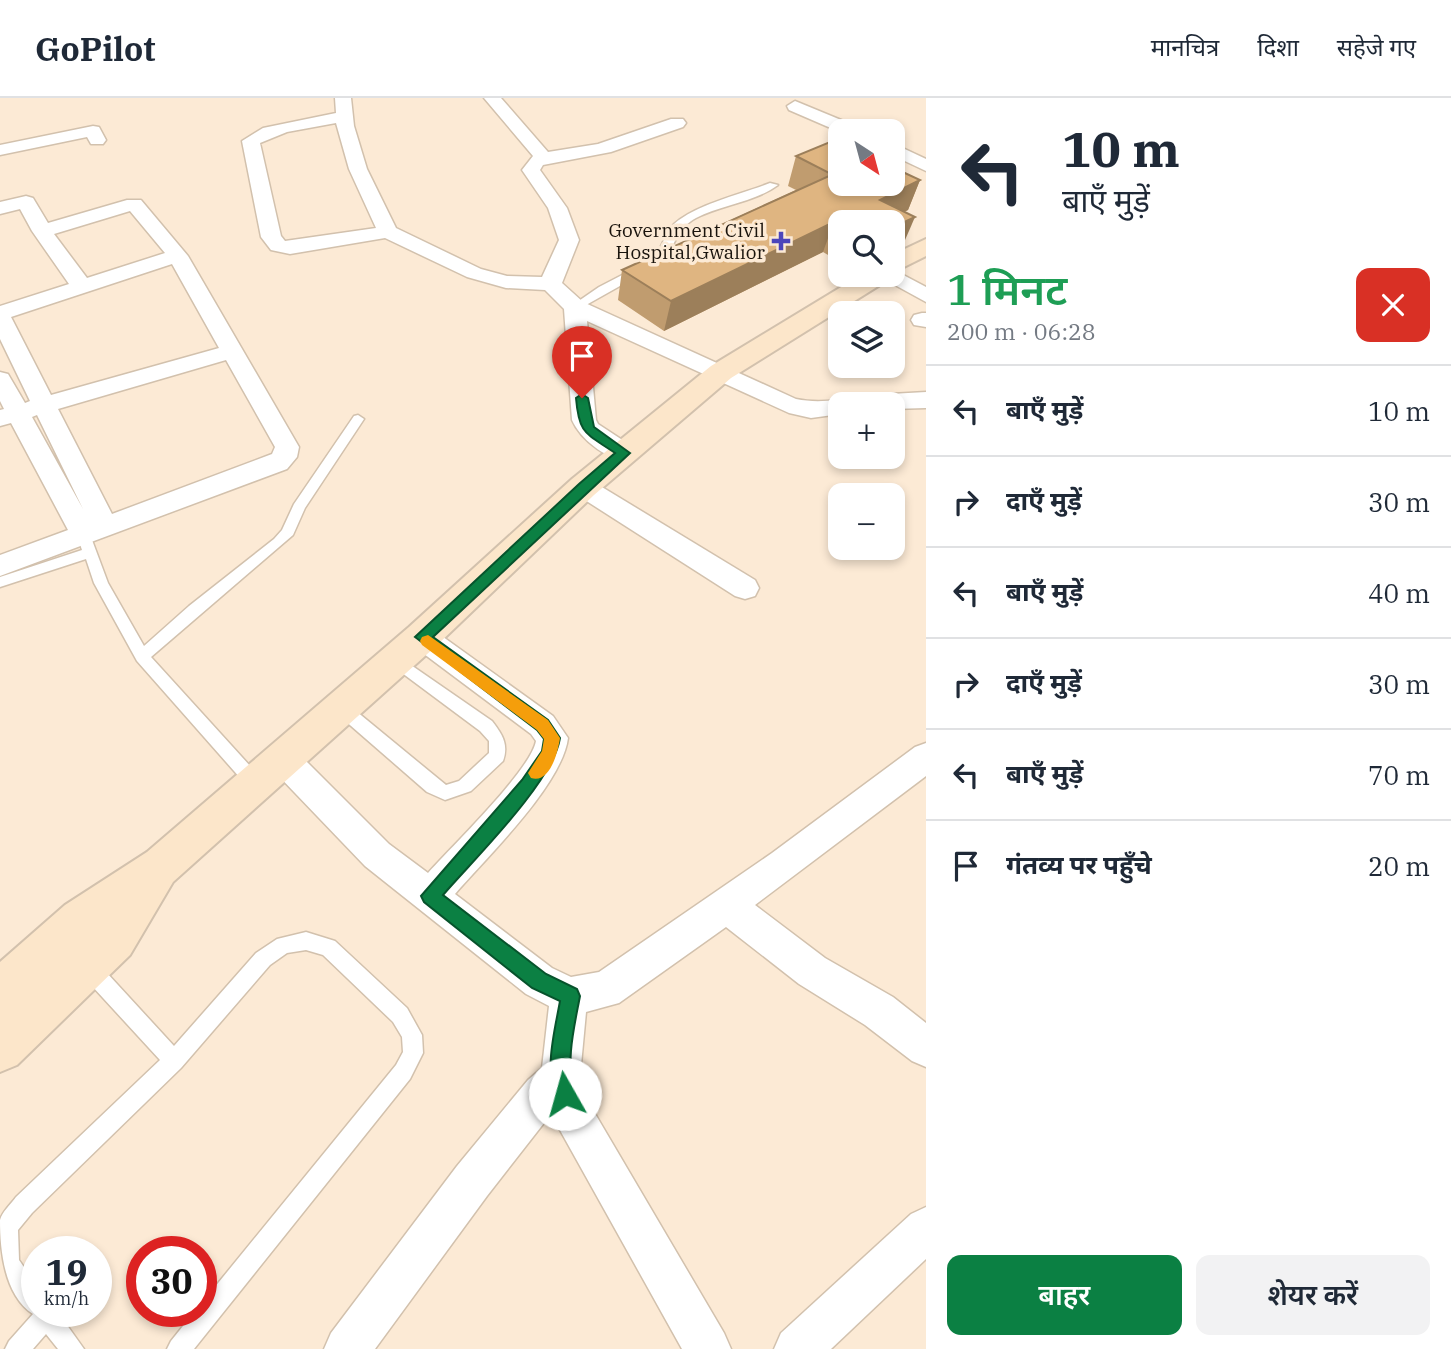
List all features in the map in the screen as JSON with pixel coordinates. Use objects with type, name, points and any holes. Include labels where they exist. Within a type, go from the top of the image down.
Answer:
[{"type":"main road","points":[[905,258],[926,246]]},
{"type":"main road","points":[[0,992],[81,920],[162,866],[340,706],[422,637],[583,487],[721,372],[859,287]]},
{"type":"main road","points":[[0,1048],[114,940],[162,866]]},
{"type":"street","points":[[492,98],[544,158]]},
{"type":"street","points":[[794,106],[828,121]]},
{"type":"street","points":[[388,232],[358,169],[344,107],[251,141],[271,237],[278,246],[290,248],[388,232],[474,273],[506,282],[551,284],[575,307],[789,405],[811,410],[828,408]]},
{"type":"street","points":[[551,284],[553,270],[568,248],[569,239],[565,220],[531,170],[536,161],[616,145],[677,123]]},
{"type":"street","points":[[0,150],[93,131],[97,140]]},
{"type":"street","points":[[905,155],[926,166]]},
{"type":"street","points":[[0,208],[26,202],[42,231],[83,288]]},
{"type":"street","points":[[0,566],[94,538],[278,463],[284,457],[287,447],[178,256],[134,204],[42,231]]},
{"type":"street","points":[[21,412],[0,315],[178,256]]},
{"type":"street","points":[[905,283],[926,296]]},
{"type":"street","points":[[575,307],[584,420],[589,429],[624,453]]},
{"type":"street","points":[[21,412],[232,351]]},
{"type":"street","points":[[0,379],[94,538]]},
{"type":"street","points":[[905,401],[926,400]]},
{"type":"street","points":[[583,487],[745,587]]},
{"type":"street","points":[[422,637],[542,725],[552,738],[550,753],[528,785],[430,896]]},
{"type":"street","points":[[282,759],[377,855],[539,981],[570,996],[606,990],[926,757]]},
{"type":"street","points":[[726,905],[812,971],[878,1011],[926,1047]]},
{"type":"street","points":[[570,996],[561,1049],[560,1079],[569,1108],[708,1349]]},
{"type":"street","points":[[347,1349],[472,1181],[542,1094],[560,1079]]},
{"type":"street","points":[[797,1349],[926,1229]]},
{"type":"lane","points":[[575,307],[655,262],[663,255],[676,227],[692,216],[774,185]]},
{"type":"lane","points":[[142,657],[194,610],[279,542],[288,532],[299,507],[358,419]]},
{"type":"lane","points":[[0,582],[94,538],[101,583],[142,657],[255,783]]},
{"type":"lane","points":[[340,706],[433,787],[446,793],[465,786],[497,756],[497,739],[486,726],[395,660]]},
{"type":"lane","points":[[21,1286],[11,1274],[4,1255],[7,1228],[24,1205],[174,1061],[263,959],[283,945],[306,941],[328,947],[400,1015],[412,1035],[412,1053],[403,1072],[179,1349]]},
{"type":"lane","points":[[87,966],[174,1061]]},
{"type":"lane","points":[[18,1349],[32,1327]]},
{"type":"lane","points":[[55,1327],[72,1349]]},
{"type":"building","points":[[828,143],[828,172],[796,156]]},
{"type":"building","points":[[905,173],[920,180],[905,188]]},
{"type":"building","points":[[828,176],[828,196],[888,196],[880,200],[901,210],[828,210],[828,225],[671,301],[622,270]]},
{"type":"building","points":[[905,212],[915,217],[905,222]]},
{"type":"slow traffic","points":[[428,641],[542,725],[552,738],[550,753],[537,773]]},
{"type":"place","name":"Government Civil Hospital,Gwalior","points":[[781,241]]},
{"type":"route","points":[[565,1094],[560,1079],[561,1049],[570,996],[539,981],[430,896],[528,785],[550,753],[552,738],[542,725],[422,637],[583,487],[624,453],[589,429],[584,420],[582,398]]}]
